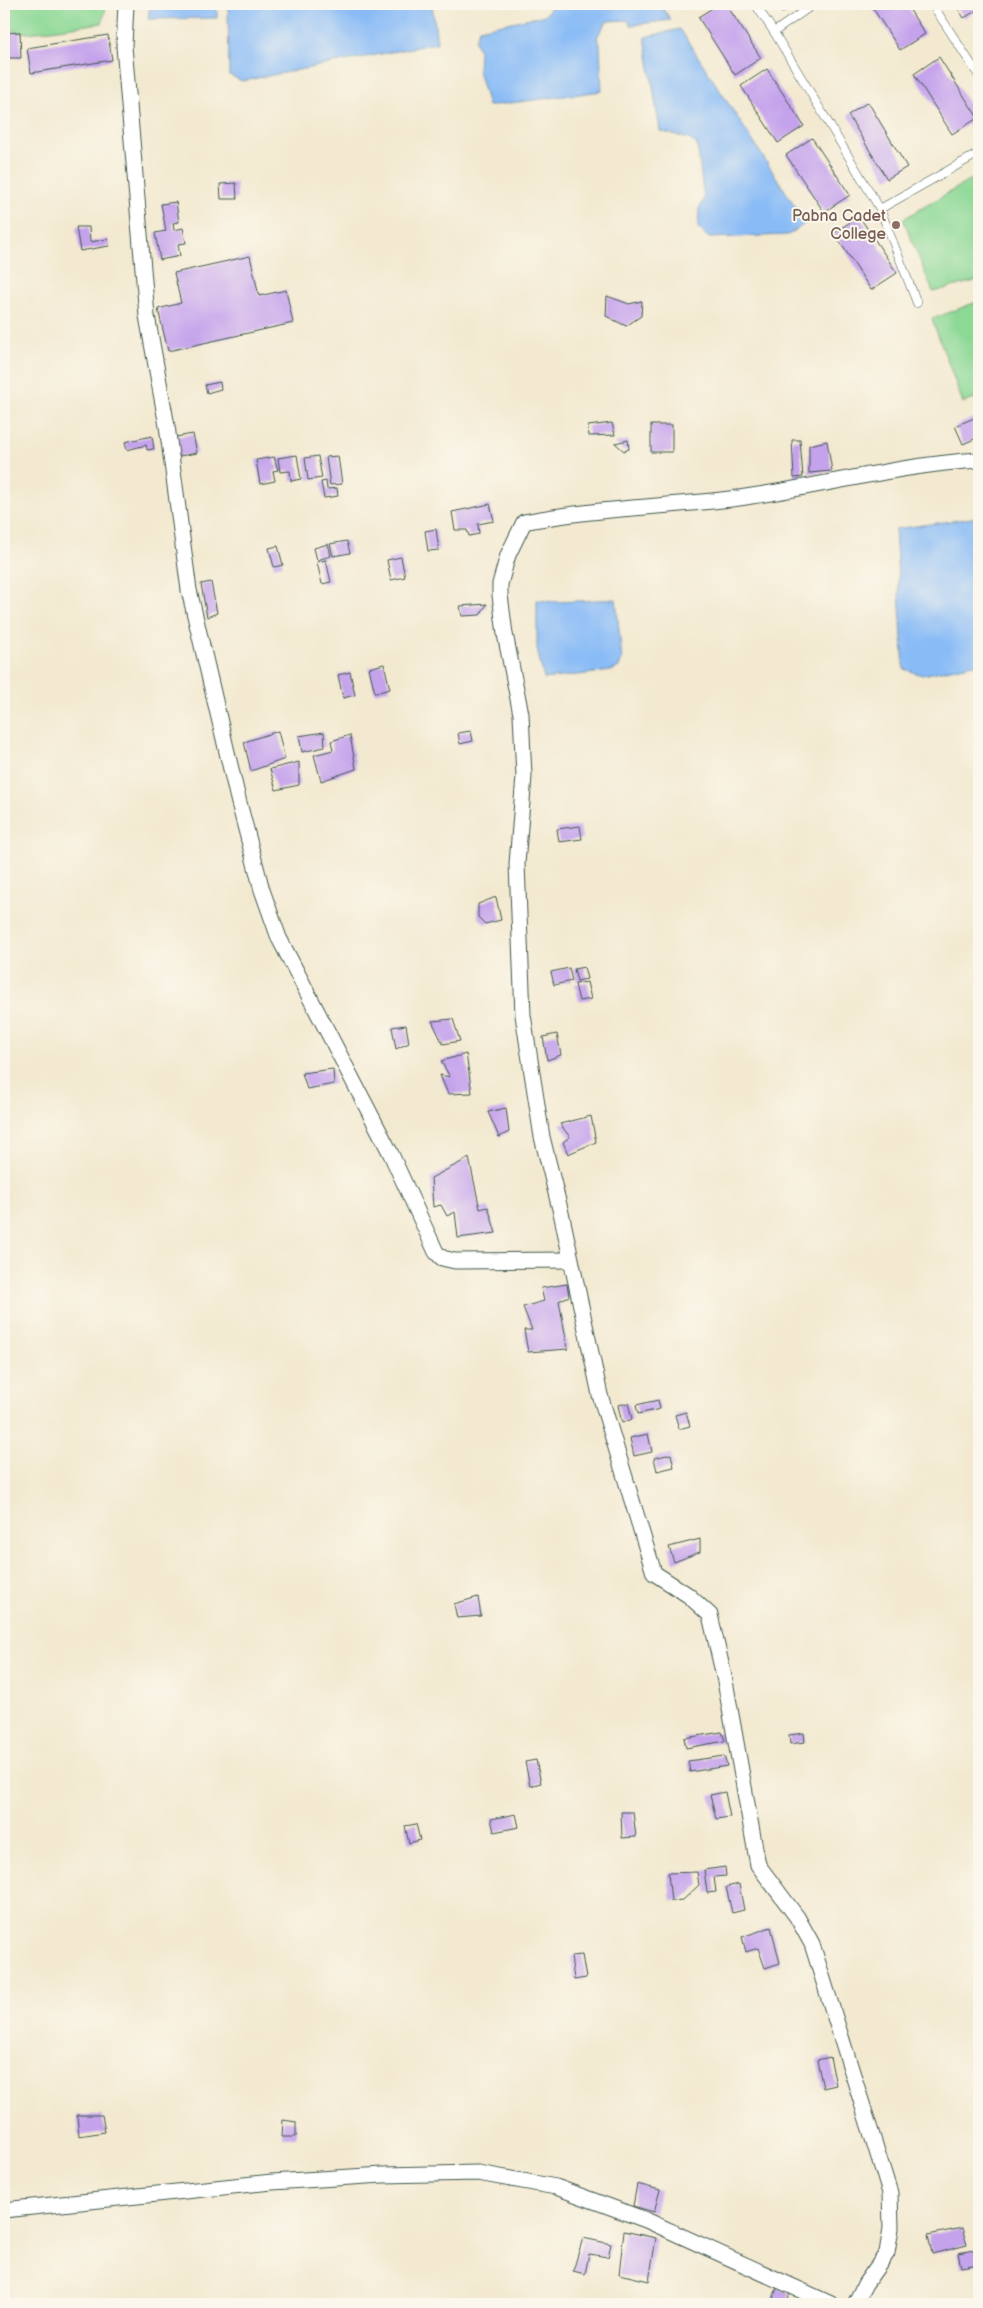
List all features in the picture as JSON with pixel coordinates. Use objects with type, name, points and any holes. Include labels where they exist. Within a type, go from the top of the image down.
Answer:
[{"type":"street","points":[[126,4],[124,46],[142,277],[147,316],[167,426],[189,590],[262,890],[279,938],[390,1152],[436,1252],[442,1258],[455,1261],[571,1260]]},
{"type":"street","points":[[855,2304],[865,2284],[887,2253],[891,2228],[890,2193],[812,1944],[797,1917],[762,1873],[758,1865],[729,1700],[710,1615],[688,1594],[654,1573],[600,1395],[542,1137],[523,1015],[517,864],[524,776],[521,723],[500,594],[503,572],[524,522],[546,518],[740,498],[944,462],[979,460]]},
{"type":"street","points":[[4,2210],[272,2182],[478,2173],[556,2187],[646,2220],[831,2304]]},
{"type":"lane","points":[[756,4],[880,209],[917,303]]},
{"type":"lane","points":[[774,32],[814,4]]},
{"type":"lane","points":[[932,4],[979,76]]},
{"type":"lane","points":[[880,209],[979,153]]},
{"type":"green space","points":[[4,4],[107,4],[102,23],[28,33],[4,29]]},
{"type":"green space","points":[[979,175],[979,280],[933,292],[903,219]]},
{"type":"green space","points":[[979,301],[979,397],[963,403],[932,319]]},
{"type":"water","points":[[150,4],[217,4],[217,18],[148,19]]},
{"type":"water","points":[[228,4],[432,4],[437,43],[242,81],[229,75]]},
{"type":"water","points":[[554,4],[660,4],[671,20],[631,25],[627,20],[607,21],[597,37],[600,44],[602,91],[488,106],[478,70],[479,51],[475,40],[479,29],[545,15]]},
{"type":"water","points":[[680,29],[806,223],[788,235],[709,238],[698,228],[699,209],[704,199],[697,144],[689,139],[660,131],[645,37]]},
{"type":"water","points":[[979,517],[979,663],[922,675],[904,669],[895,529]]},
{"type":"water","points":[[616,599],[622,660],[619,667],[611,671],[544,679],[537,649],[537,600],[557,602]]},
{"type":"building","points":[[719,4],[726,4],[761,58],[735,75],[698,17]]},
{"type":"building","points":[[776,4],[796,4],[782,13]]},
{"type":"building","points":[[870,4],[906,4],[925,34],[900,50]]},
{"type":"building","points":[[955,4],[979,4],[979,9],[964,18]]},
{"type":"building","points":[[20,32],[21,58],[4,58],[4,33]]},
{"type":"building","points":[[108,35],[112,60],[31,73],[27,48]]},
{"type":"building","points":[[939,57],[978,118],[952,134],[914,74]]},
{"type":"building","points":[[767,69],[804,126],[778,143],[741,86]]},
{"type":"building","points":[[868,102],[907,167],[887,179],[848,115]]},
{"type":"building","points":[[812,138],[850,195],[824,212],[786,155]]},
{"type":"building","points":[[236,183],[237,199],[221,199],[220,184]]},
{"type":"building","points":[[176,202],[179,222],[173,223],[174,230],[183,228],[186,243],[178,244],[180,256],[160,260],[155,233],[166,231],[161,204]]},
{"type":"building","points":[[859,216],[897,273],[871,290],[834,233]]},
{"type":"building","points":[[76,227],[89,227],[90,242],[108,239],[109,246],[80,251]]},
{"type":"building","points":[[250,256],[259,296],[286,290],[293,323],[168,351],[158,309],[181,303],[174,273]]},
{"type":"building","points":[[607,296],[629,304],[642,301],[641,316],[626,326],[606,316]]},
{"type":"building","points":[[220,382],[221,389],[207,393],[205,385]]},
{"type":"building","points":[[979,416],[979,437],[963,444],[955,426]]},
{"type":"building","points":[[612,423],[615,435],[589,436],[588,426]]},
{"type":"building","points":[[651,425],[672,425],[672,452],[651,452]]},
{"type":"building","points":[[193,434],[197,453],[174,457],[170,438]]},
{"type":"building","points":[[152,436],[154,449],[147,450],[146,445],[127,450],[125,442]]},
{"type":"building","points":[[628,440],[629,449],[624,451],[615,443]]},
{"type":"building","points":[[792,440],[800,440],[803,477],[794,478]]},
{"type":"building","points":[[827,441],[832,471],[809,473],[809,445]]},
{"type":"building","points":[[297,455],[301,479],[291,481],[290,471],[280,472],[278,458]]},
{"type":"building","points":[[318,456],[322,478],[308,480],[305,458]]},
{"type":"building","points":[[338,456],[342,484],[330,485],[326,457]]},
{"type":"building","points":[[274,457],[278,470],[273,471],[275,481],[260,484],[256,460]]},
{"type":"building","points":[[326,481],[327,489],[337,488],[338,496],[324,498],[321,482]]},
{"type":"building","points":[[490,504],[494,521],[478,524],[479,534],[469,536],[467,530],[455,530],[452,512]]},
{"type":"building","points":[[436,529],[439,550],[428,551],[425,531]]},
{"type":"building","points":[[347,541],[350,553],[333,556],[330,544]]},
{"type":"building","points":[[328,544],[331,556],[317,560],[314,548]]},
{"type":"building","points":[[278,546],[283,565],[274,567],[269,548]]},
{"type":"building","points":[[401,557],[405,577],[391,580],[387,560]]},
{"type":"building","points":[[326,560],[331,582],[322,584],[317,562]]},
{"type":"building","points":[[211,582],[217,613],[207,617],[201,584]]},
{"type":"building","points":[[487,604],[480,615],[462,616],[460,606]]},
{"type":"building","points":[[384,664],[390,689],[375,693],[369,668]]},
{"type":"building","points":[[350,672],[355,695],[343,698],[338,675]]},
{"type":"building","points":[[278,731],[285,759],[251,771],[244,742]]},
{"type":"building","points":[[471,731],[473,741],[460,744],[458,733]]},
{"type":"building","points":[[324,732],[325,747],[302,752],[299,736]]},
{"type":"building","points":[[350,735],[356,769],[321,781],[314,755],[333,750],[331,741]]},
{"type":"building","points":[[299,762],[299,785],[276,790],[270,769]]},
{"type":"building","points":[[580,826],[582,839],[559,842],[557,829]]},
{"type":"building","points":[[496,897],[501,920],[485,924],[478,917],[478,904]]},
{"type":"building","points":[[584,967],[587,979],[577,981],[574,969]]},
{"type":"building","points":[[569,968],[572,981],[554,985],[551,972]]},
{"type":"building","points":[[587,982],[591,999],[579,1001],[575,984]]},
{"type":"building","points":[[453,1019],[460,1041],[443,1044],[432,1021]]},
{"type":"building","points":[[406,1025],[409,1043],[396,1049],[392,1027]]},
{"type":"building","points":[[557,1034],[561,1055],[547,1060],[543,1037]]},
{"type":"building","points":[[466,1054],[472,1093],[448,1094],[440,1075],[450,1077],[441,1061]]},
{"type":"building","points":[[333,1069],[334,1084],[307,1089],[302,1073]]},
{"type":"building","points":[[506,1108],[509,1132],[499,1137],[488,1112]]},
{"type":"building","points":[[591,1116],[596,1142],[568,1154],[563,1142],[570,1137],[560,1124]]},
{"type":"building","points":[[469,1158],[480,1209],[488,1207],[496,1233],[458,1238],[455,1212],[447,1216],[441,1205],[433,1207],[431,1178]]},
{"type":"building","points":[[567,1284],[569,1296],[559,1301],[568,1349],[528,1352],[524,1330],[532,1330],[523,1307],[544,1301],[541,1288]]},
{"type":"building","points":[[658,1400],[660,1409],[638,1414],[636,1405]]},
{"type":"building","points":[[628,1403],[632,1419],[622,1423],[618,1405]]},
{"type":"building","points":[[686,1412],[690,1426],[679,1429],[675,1415]]},
{"type":"building","points":[[648,1434],[652,1452],[634,1456],[630,1438]]},
{"type":"building","points":[[671,1454],[674,1467],[657,1471],[654,1458]]},
{"type":"building","points":[[700,1539],[700,1552],[674,1562],[669,1547]]},
{"type":"building","points":[[478,1597],[481,1616],[457,1618],[454,1604]]},
{"type":"building","points":[[722,1732],[725,1741],[686,1748],[684,1738]]},
{"type":"building","points":[[804,1733],[805,1742],[790,1744],[789,1735]]},
{"type":"building","points":[[724,1756],[727,1766],[690,1772],[688,1761]]},
{"type":"building","points":[[536,1760],[541,1783],[530,1786],[525,1762]]},
{"type":"building","points":[[725,1792],[730,1817],[716,1819],[710,1795]]},
{"type":"building","points":[[621,1812],[633,1812],[636,1837],[622,1838]]},
{"type":"building","points":[[516,1814],[519,1827],[494,1832],[491,1819]]},
{"type":"building","points":[[416,1824],[420,1840],[409,1843],[405,1826]]},
{"type":"building","points":[[725,1867],[726,1876],[714,1877],[716,1892],[707,1893],[704,1870]]},
{"type":"building","points":[[697,1872],[699,1885],[683,1900],[671,1901],[668,1873]]},
{"type":"building","points":[[739,1884],[744,1910],[732,1913],[726,1887]]},
{"type":"building","points":[[771,1927],[780,1963],[765,1968],[758,1948],[746,1952],[742,1937]]},
{"type":"building","points":[[582,1955],[586,1978],[574,1980],[571,1956]]},
{"type":"building","points":[[830,2057],[836,2085],[823,2088],[817,2060]]},
{"type":"building","points":[[77,2115],[102,2115],[105,2132],[79,2136]]},
{"type":"building","points":[[283,2120],[296,2122],[296,2137],[282,2137]]},
{"type":"building","points":[[637,2184],[660,2190],[654,2212],[633,2206]]},
{"type":"building","points":[[962,2228],[967,2245],[932,2254],[928,2235]]},
{"type":"building","points":[[624,2231],[656,2238],[649,2281],[619,2274]]},
{"type":"building","points":[[583,2238],[611,2244],[608,2257],[589,2254],[585,2274],[573,2271]]},
{"type":"building","points":[[979,2249],[979,2264],[961,2267],[958,2253]]},
{"type":"building","points":[[777,2288],[790,2293],[786,2304],[771,2304]]},
{"type":"place","name":"Pabna Cadet College","points":[[896,225]]}]
